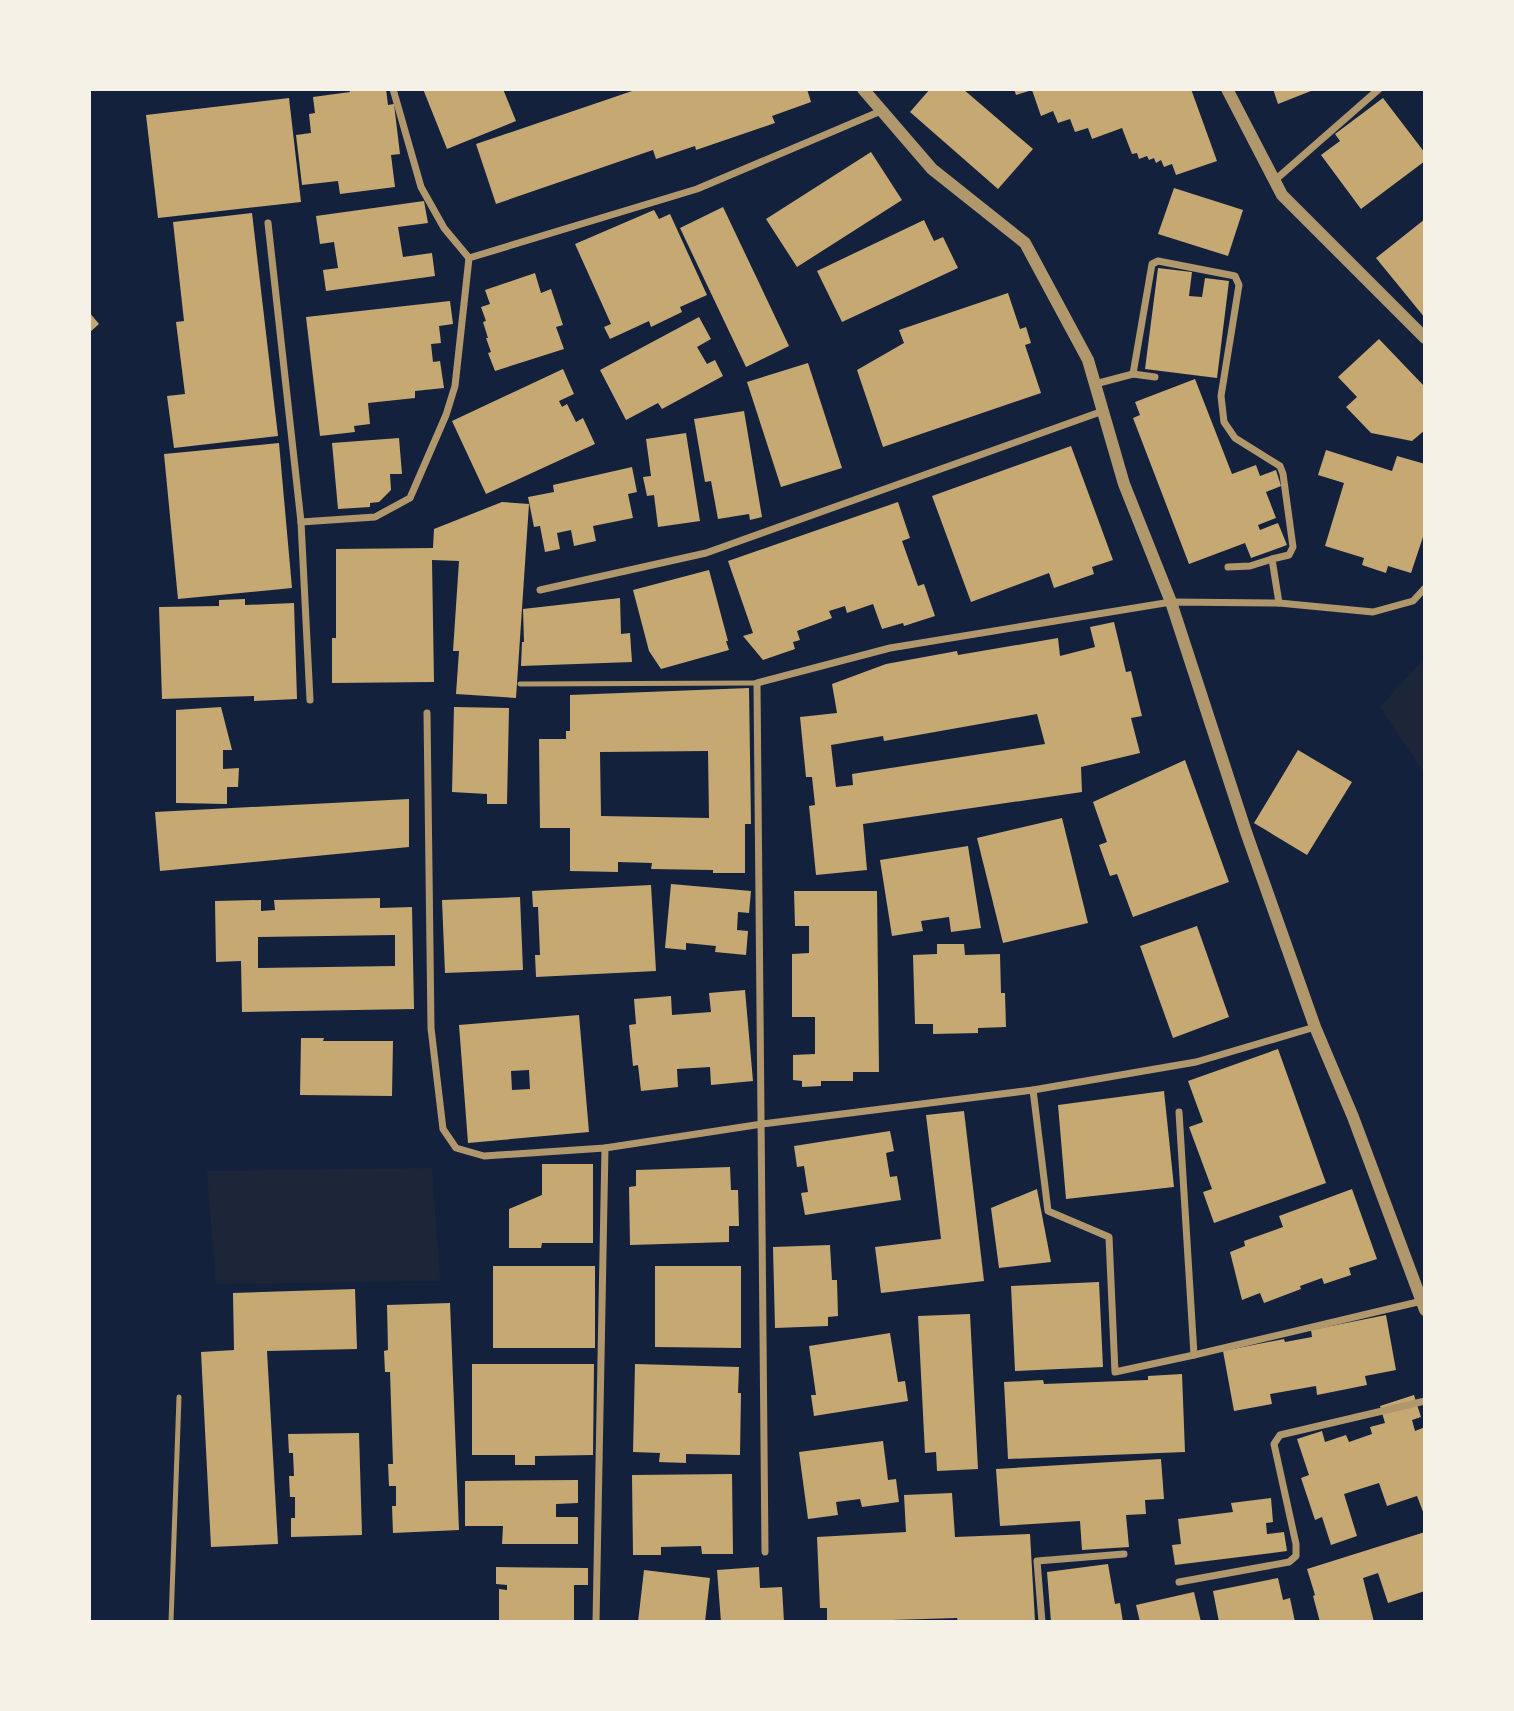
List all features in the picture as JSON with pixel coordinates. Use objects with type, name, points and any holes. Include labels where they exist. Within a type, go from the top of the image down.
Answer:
[{"type":"street","points":[[301,522],[375,517],[410,498],[446,415],[455,386],[469,258],[444,228],[421,187],[393,89]]},
{"type":"street","points":[[863,89],[932,169],[1025,243],[1087,360],[1124,484],[1171,602],[1246,832],[1315,1027],[1353,1117],[1423,1306],[1115,1372],[1109,1237],[1048,1211],[1033,1090]]},
{"type":"street","points":[[1227,89],[1282,195],[1425,338]]},
{"type":"street","points":[[1274,181],[1379,89]]},
{"type":"street","points":[[469,258],[697,189],[881,111]]},
{"type":"street","points":[[268,223],[301,522],[310,700]]},
{"type":"street","points":[[1133,374],[1152,264],[1158,261],[1236,276],[1238,285],[1221,396],[1224,422],[1235,438],[1280,466],[1293,547],[1289,555],[1250,566],[1228,567]]},
{"type":"street","points":[[1095,384],[1133,374],[1155,377]]},
{"type":"street","points":[[540,590],[706,553],[1103,411]]},
{"type":"street","points":[[1272,559],[1279,603]]},
{"type":"street","points":[[765,1552],[757,683],[890,648],[1171,602],[1279,603],[1373,612],[1412,601],[1425,588]]},
{"type":"street","points":[[427,713],[431,1028],[443,1129],[456,1148],[484,1156],[605,1148],[761,1124],[1033,1090],[1196,1062],[1315,1027]]},
{"type":"street","points":[[1179,1112],[1194,1355]]},
{"type":"street","points":[[596,1622],[605,1148]]},
{"type":"street","points":[[1179,1582],[1289,1562],[1296,1556],[1296,1544],[1274,1444],[1280,1435],[1425,1401]]},
{"type":"street","points":[[1042,1622],[1037,1561],[1124,1554]]},
{"type":"lane","points":[[520,684],[757,683]]},
{"type":"lane","points":[[171,1622],[179,1397]]},
{"type":"shaded area","points":[[1425,658],[1425,774],[1380,707]]},
{"type":"shaded area","points":[[432,1168],[440,1281],[216,1284],[207,1171]]},
{"type":"building","points":[[349,89],[386,89],[388,105],[394,104],[400,154],[391,155],[395,187],[340,194],[338,181],[302,185],[296,135],[311,133],[309,114],[315,113],[313,97],[350,92]]},
{"type":"building","points":[[423,89],[503,89],[516,121],[447,149]]},
{"type":"building","points":[[638,89],[807,89],[811,102],[772,116],[775,123],[696,150],[695,146],[656,159],[653,150],[496,204],[476,144]]},
{"type":"building","points":[[930,89],[963,89],[1033,149],[998,189],[910,112]]},
{"type":"building","points":[[1014,89],[1191,89],[1217,161],[1176,175],[1172,164],[1164,167],[1161,160],[1156,163],[1154,158],[1149,160],[1147,156],[1139,159],[1137,153],[1132,154],[1122,128],[1092,139],[1088,128],[1075,132],[1070,119],[1058,123],[1053,111],[1041,116],[1032,90],[1016,95]]},
{"type":"building","points":[[1273,89],[1316,89],[1278,104]]},
{"type":"building","points":[[289,98],[301,202],[158,218],[146,115]]},
{"type":"building","points":[[1383,98],[1425,153],[1425,161],[1361,209],[1321,155],[1340,141],[1335,134]]},
{"type":"building","points":[[871,152],[902,200],[797,267],[766,219]]},
{"type":"building","points":[[1174,188],[1243,210],[1228,256],[1158,234]]},
{"type":"building","points":[[424,201],[428,223],[398,227],[403,257],[432,253],[435,276],[326,291],[323,270],[338,268],[334,242],[320,244],[316,216]]},
{"type":"building","points":[[723,207],[789,346],[746,367],[680,228]]},
{"type":"building","points":[[654,210],[659,219],[670,214],[707,295],[680,307],[682,312],[651,327],[649,321],[610,339],[604,327],[611,324],[575,244]]},
{"type":"building","points":[[252,213],[278,436],[174,448],[167,396],[185,394],[176,322],[184,321],[173,222]]},
{"type":"building","points":[[1425,219],[1425,318],[1376,258]]},
{"type":"building","points":[[924,220],[934,241],[943,237],[958,268],[842,322],[817,271]]},
{"type":"building","points":[[1158,268],[1192,272],[1189,296],[1202,297],[1205,278],[1229,281],[1217,378],[1145,369]]},
{"type":"building","points":[[535,273],[541,293],[551,289],[563,325],[556,327],[564,349],[495,371],[488,353],[491,352],[481,307],[490,304],[485,290]]},
{"type":"building","points":[[1008,293],[1020,329],[1026,327],[1031,343],[1025,345],[1041,393],[883,447],[857,370],[904,343],[899,330]]},
{"type":"building","points":[[450,301],[453,324],[439,326],[441,343],[431,344],[433,362],[440,361],[444,388],[415,391],[415,398],[368,403],[370,424],[354,426],[355,432],[320,436],[306,317]]},
{"type":"building","points":[[89,312],[99,324],[89,333]]},
{"type":"building","points":[[699,317],[711,339],[697,347],[707,364],[715,360],[723,376],[662,409],[658,403],[626,420],[600,370]]},
{"type":"building","points":[[1379,339],[1425,387],[1425,430],[1412,441],[1371,433],[1346,407],[1357,397],[1338,377]]},
{"type":"building","points":[[808,363],[842,468],[781,487],[747,382]]},
{"type":"building","points":[[563,369],[574,394],[559,401],[562,407],[567,404],[576,422],[583,418],[595,444],[486,494],[452,421]]},
{"type":"building","points":[[1195,379],[1232,474],[1256,465],[1260,476],[1276,470],[1281,486],[1266,492],[1276,518],[1258,525],[1260,530],[1278,523],[1287,545],[1251,558],[1245,543],[1189,564],[1133,418],[1140,415],[1135,402]]},
{"type":"building","points":[[744,411],[762,517],[750,520],[749,514],[718,519],[711,481],[705,482],[694,419]]},
{"type":"building","points":[[686,433],[700,521],[658,527],[654,495],[647,496],[643,477],[651,476],[646,439]]},
{"type":"building","points":[[399,438],[402,474],[390,474],[391,490],[379,502],[370,503],[370,507],[338,509],[332,443]]},
{"type":"building","points":[[279,443],[292,588],[178,599],[164,454]]},
{"type":"building","points":[[1071,446],[1113,560],[1092,567],[1094,574],[1054,588],[1049,573],[971,602],[932,496]]},
{"type":"building","points":[[1326,450],[1392,471],[1397,456],[1425,464],[1425,531],[1411,573],[1388,566],[1386,573],[1362,565],[1364,558],[1325,546],[1344,483],[1318,475]]},
{"type":"building","points":[[632,467],[637,492],[628,494],[633,518],[593,526],[596,541],[574,546],[571,530],[557,533],[560,549],[545,552],[540,526],[534,527],[528,497],[554,492],[553,485]]},
{"type":"building","points":[[502,502],[529,504],[516,698],[456,694],[459,651],[453,651],[459,561],[432,560],[434,682],[332,683],[332,638],[336,638],[336,549],[433,548],[434,529]]},
{"type":"building","points":[[898,502],[910,538],[902,541],[918,586],[924,584],[935,616],[904,626],[903,623],[882,629],[873,604],[847,613],[845,606],[829,611],[832,618],[797,631],[800,640],[793,642],[795,649],[763,660],[743,636],[753,633],[728,561]]},
{"type":"building","points":[[709,570],[729,650],[661,669],[649,651],[633,590]]},
{"type":"building","points":[[620,598],[621,634],[630,633],[632,662],[521,666],[524,642],[523,609]]},
{"type":"building","points":[[245,599],[245,605],[294,603],[297,699],[254,701],[254,696],[162,699],[159,607],[219,606],[219,600]]},
{"type":"building","points":[[1114,622],[1126,672],[1131,671],[1142,716],[1131,718],[1140,753],[1081,767],[1082,792],[863,824],[867,870],[816,875],[809,806],[815,805],[812,777],[806,777],[800,717],[837,713],[832,684],[886,664],[957,651],[958,655],[1058,638],[1060,656],[1095,647],[1090,627]],"holes":[[[1037,714],[1045,744],[852,774],[853,785],[836,787],[831,745],[883,736],[884,741]]]},
{"type":"building","points":[[749,688],[751,824],[745,824],[745,873],[651,869],[652,863],[618,862],[618,872],[570,871],[570,828],[540,828],[539,739],[566,739],[566,731],[570,731],[570,695]],"holes":[[[708,751],[709,818],[601,816],[600,752]]]},
{"type":"building","points":[[221,707],[232,750],[223,750],[223,769],[239,768],[238,787],[227,787],[227,804],[176,803],[176,710]]},
{"type":"building","points":[[454,707],[509,708],[507,804],[487,804],[487,794],[452,792]]},
{"type":"building","points":[[1298,750],[1352,782],[1307,855],[1254,823]]},
{"type":"building","points":[[1185,760],[1229,882],[1133,917],[1117,874],[1110,876],[1099,845],[1107,842],[1093,802]]},
{"type":"building","points":[[409,799],[409,847],[160,871],[155,812]]},
{"type":"building","points":[[1062,818],[1088,923],[1003,943],[977,838]]},
{"type":"building","points":[[968,846],[981,928],[951,932],[949,917],[921,921],[923,931],[892,936],[880,860]]},
{"type":"building","points":[[671,884],[751,891],[749,913],[738,912],[737,930],[748,931],[746,955],[715,952],[716,946],[686,943],[686,950],[665,948]]},
{"type":"building","points":[[651,885],[656,971],[536,977],[535,955],[540,955],[538,907],[533,907],[532,891]]},
{"type":"building","points":[[794,891],[877,891],[879,1072],[853,1072],[853,1081],[821,1081],[821,1086],[802,1087],[802,1081],[793,1080],[793,1055],[815,1054],[815,1017],[792,1017],[792,954],[809,953],[809,926],[795,926]]},
{"type":"building","points":[[520,897],[523,970],[445,973],[442,900]]},
{"type":"building","points":[[380,898],[380,908],[412,907],[414,1009],[242,1012],[241,961],[216,962],[215,901],[261,900],[261,911],[275,910],[274,900]],"holes":[[[395,935],[395,966],[258,968],[258,937]]]},
{"type":"building","points":[[1197,926],[1229,1017],[1173,1038],[1140,946]]},
{"type":"building","points":[[937,944],[964,944],[965,955],[1000,954],[1001,993],[1005,993],[1006,1027],[978,1028],[978,1033],[933,1034],[933,1024],[915,1024],[913,955],[937,954]]},
{"type":"building","points":[[745,990],[753,1081],[711,1085],[710,1067],[677,1069],[678,1087],[641,1091],[638,1065],[633,1066],[629,1025],[636,1024],[634,999],[671,996],[672,1015],[711,1012],[709,993]]},
{"type":"building","points":[[579,1015],[589,1132],[468,1143],[459,1025]],"holes":[[[529,1070],[530,1089],[512,1090],[511,1071]]]},
{"type":"building","points":[[301,1038],[324,1038],[323,1041],[393,1041],[392,1096],[300,1095]]},
{"type":"building","points":[[1278,1049],[1326,1183],[1214,1223],[1203,1192],[1212,1189],[1189,1127],[1203,1122],[1188,1081]]},
{"type":"building","points":[[1164,1091],[1174,1187],[1066,1199],[1058,1105]]},
{"type":"building","points":[[964,1111],[984,1281],[881,1293],[875,1247],[941,1239],[926,1115]]},
{"type":"building","points":[[890,1131],[894,1151],[886,1153],[890,1177],[897,1176],[901,1200],[805,1215],[801,1193],[808,1192],[804,1166],[797,1167],[794,1146]]},
{"type":"building","points":[[542,1164],[593,1164],[593,1243],[542,1243],[541,1248],[509,1248],[509,1209],[542,1195]]},
{"type":"building","points":[[730,1167],[731,1190],[738,1190],[739,1226],[729,1226],[729,1242],[630,1245],[629,1187],[636,1186],[636,1170]]},
{"type":"building","points":[[1037,1189],[1051,1262],[999,1268],[991,1208]]},
{"type":"building","points":[[1352,1189],[1377,1259],[1349,1268],[1351,1275],[1324,1284],[1322,1278],[1264,1303],[1260,1293],[1242,1300],[1230,1252],[1245,1246],[1244,1241],[1283,1227],[1279,1216]]},
{"type":"building","points":[[830,1245],[832,1280],[837,1280],[838,1316],[828,1317],[828,1326],[775,1328],[773,1247]]},
{"type":"building","points":[[493,1266],[595,1266],[595,1348],[493,1348]]},
{"type":"building","points":[[655,1266],[741,1266],[741,1348],[655,1347]]},
{"type":"building","points":[[1099,1282],[1103,1367],[1015,1371],[1011,1286]]},
{"type":"building","points":[[355,1289],[357,1349],[267,1351],[278,1544],[211,1547],[201,1352],[234,1350],[233,1293]]},
{"type":"building","points":[[450,1303],[459,1530],[393,1533],[392,1506],[396,1506],[396,1486],[389,1486],[388,1464],[393,1464],[390,1372],[385,1372],[384,1351],[388,1350],[387,1305]]},
{"type":"building","points":[[970,1314],[978,1469],[937,1471],[936,1452],[925,1453],[918,1316]]},
{"type":"building","points":[[1386,1315],[1396,1370],[1365,1376],[1367,1385],[1317,1395],[1316,1386],[1270,1394],[1272,1404],[1234,1411],[1223,1351],[1284,1339],[1285,1342],[1312,1337],[1311,1330]]},
{"type":"building","points":[[890,1333],[898,1382],[905,1381],[908,1401],[814,1416],[811,1395],[816,1395],[809,1346]]},
{"type":"building","points":[[472,1364],[594,1364],[593,1455],[535,1456],[535,1465],[515,1465],[515,1455],[472,1455]]},
{"type":"building","points":[[635,1364],[739,1367],[740,1455],[686,1454],[686,1463],[659,1462],[660,1453],[633,1452]]},
{"type":"building","points":[[1182,1374],[1185,1452],[1008,1459],[1004,1382],[1043,1380],[1044,1384],[1148,1380],[1148,1376]]},
{"type":"building","points":[[1414,1395],[1421,1417],[1412,1420],[1415,1431],[1425,1427],[1425,1517],[1417,1496],[1387,1506],[1379,1483],[1344,1494],[1357,1536],[1331,1545],[1322,1517],[1315,1520],[1301,1478],[1309,1475],[1297,1439],[1322,1431],[1325,1442],[1346,1435],[1349,1442],[1372,1434],[1370,1427],[1385,1423],[1380,1406]]},
{"type":"building","points":[[359,1433],[362,1535],[291,1537],[295,1497],[290,1497],[289,1476],[294,1476],[293,1453],[289,1453],[288,1434]]},
{"type":"building","points":[[883,1441],[888,1480],[896,1479],[899,1502],[862,1507],[860,1499],[836,1502],[838,1515],[808,1519],[799,1452]]},
{"type":"building","points":[[1161,1459],[1164,1499],[1145,1500],[1146,1514],[1126,1515],[1129,1547],[1082,1550],[1080,1521],[1000,1526],[996,1469]]},
{"type":"building","points":[[732,1474],[733,1554],[702,1554],[701,1546],[661,1547],[661,1555],[633,1555],[632,1475]]},
{"type":"building","points":[[578,1480],[578,1503],[556,1504],[556,1517],[578,1517],[578,1544],[502,1544],[503,1526],[465,1526],[465,1481]]},
{"type":"building","points":[[952,1493],[955,1537],[1030,1534],[1035,1621],[958,1622],[957,1618],[827,1622],[827,1608],[820,1608],[817,1537],[906,1532],[904,1495]]},
{"type":"building","points":[[1271,1498],[1273,1522],[1266,1523],[1267,1534],[1284,1532],[1287,1551],[1175,1565],[1172,1545],[1181,1544],[1178,1519],[1233,1512],[1231,1503]]},
{"type":"building","points":[[1425,1532],[1425,1591],[1388,1603],[1378,1573],[1363,1578],[1374,1622],[1320,1622],[1307,1569]]},
{"type":"building","points":[[1108,1564],[1115,1604],[1120,1603],[1123,1622],[1051,1622],[1047,1572]]},
{"type":"building","points":[[496,1567],[588,1568],[588,1585],[574,1585],[574,1622],[499,1622],[499,1589],[507,1590],[507,1585],[496,1584]]},
{"type":"building","points":[[759,1567],[760,1588],[782,1587],[784,1622],[721,1622],[717,1570]]},
{"type":"building","points":[[644,1570],[710,1578],[705,1622],[638,1622]]},
{"type":"building","points":[[1278,1578],[1283,1600],[1290,1598],[1295,1622],[1219,1622],[1213,1591]]},
{"type":"building","points":[[1194,1592],[1201,1622],[1140,1622],[1136,1605]]}]
